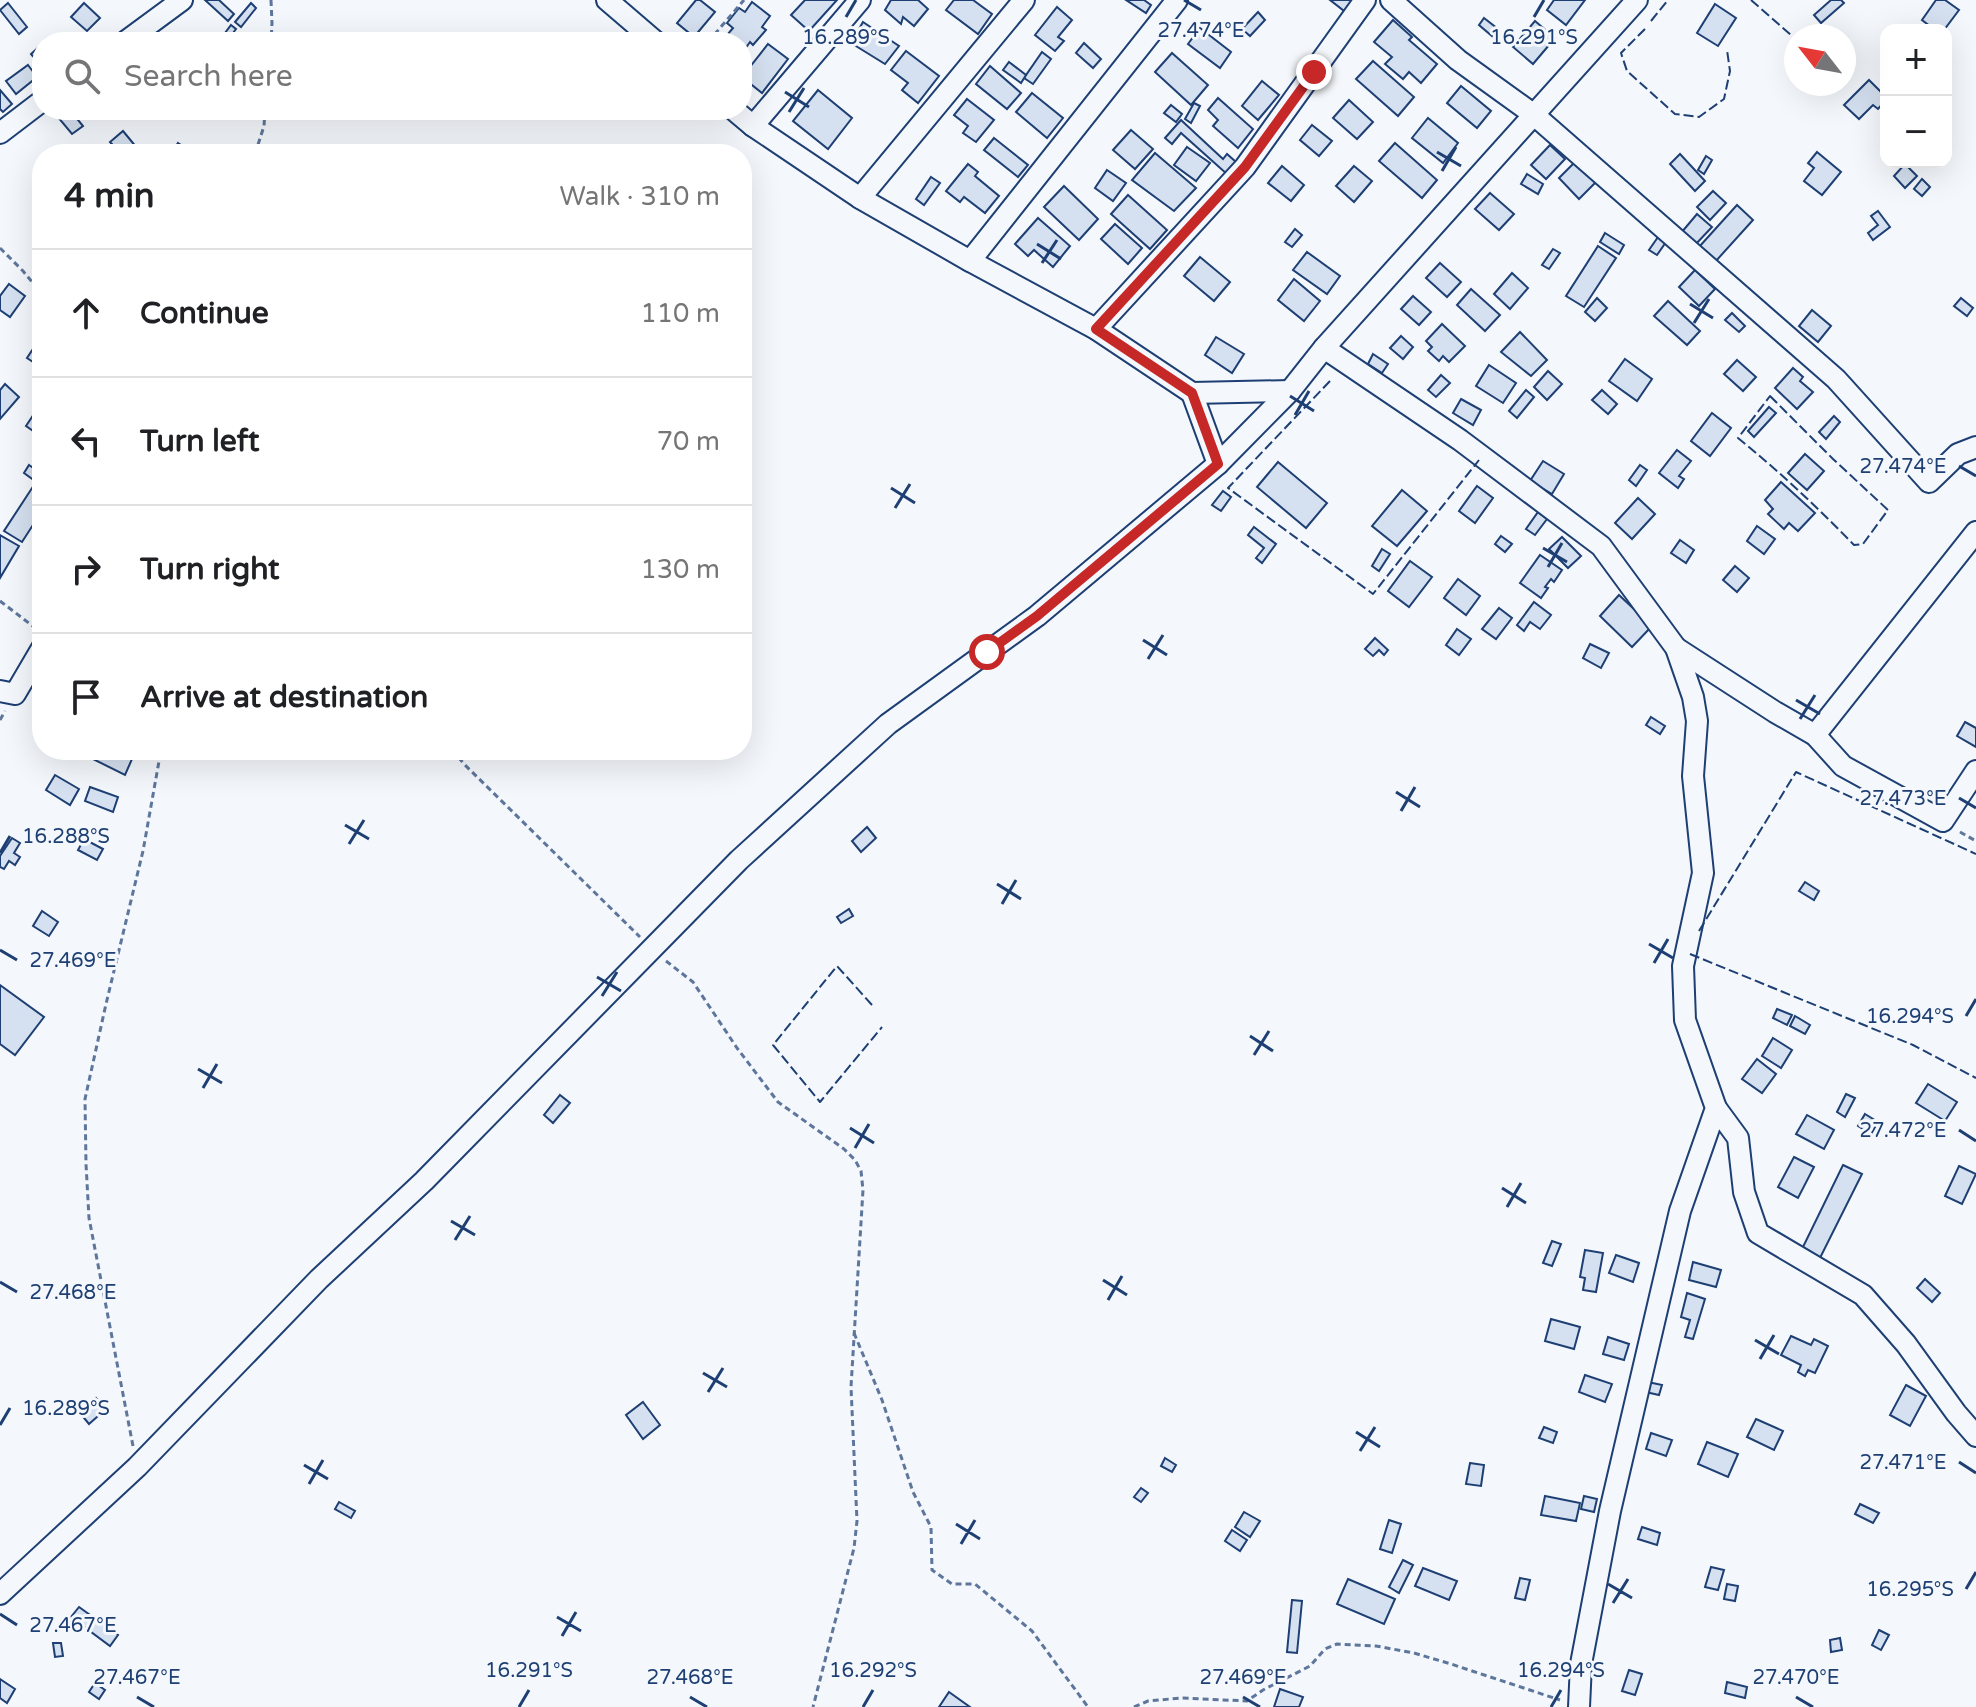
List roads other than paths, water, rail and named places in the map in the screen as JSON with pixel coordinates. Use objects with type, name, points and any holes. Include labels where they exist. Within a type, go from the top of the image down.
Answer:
[{"type":"street","points":[[139,32],[182,0]]},
{"type":"street","points":[[607,0],[644,32]]},
{"type":"street","points":[[753,126],[860,0]]},
{"type":"street","points":[[860,198],[1024,0]]},
{"type":"street","points":[[970,261],[1177,0]]},
{"type":"street","points":[[1096,329],[1245,167],[1365,0]]},
{"type":"street","points":[[1391,0],[1458,60],[1533,114],[1836,379],[1929,482],[1958,454],[1976,447]]},
{"type":"street","points":[[0,1594],[137,1467],[319,1279],[424,1181],[739,860],[888,724],[1037,616],[1218,464],[1290,391],[1324,348],[1637,0]]},
{"type":"street","points":[[0,133],[32,109]]},
{"type":"street","points":[[746,120],[860,198],[1096,329],[1192,393],[1290,391]]},
{"type":"street","points":[[1324,348],[1460,440],[1601,546],[1676,648],[1693,697],[1697,721],[1693,776],[1703,873],[1683,966],[1685,1020],[1716,1108],[1738,1138],[1744,1192],[1758,1233],[1863,1295],[1906,1344],[1976,1436]]},
{"type":"street","points":[[1192,393],[1218,464]]},
{"type":"street","points":[[1815,735],[1976,532]]},
{"type":"street","points":[[1676,648],[1815,735],[1843,766],[1943,821],[1976,771]]},
{"type":"street","points":[[0,691],[15,694],[32,665]]},
{"type":"street","points":[[1579,1707],[1581,1664],[1610,1511],[1680,1211],[1716,1108]]}]
